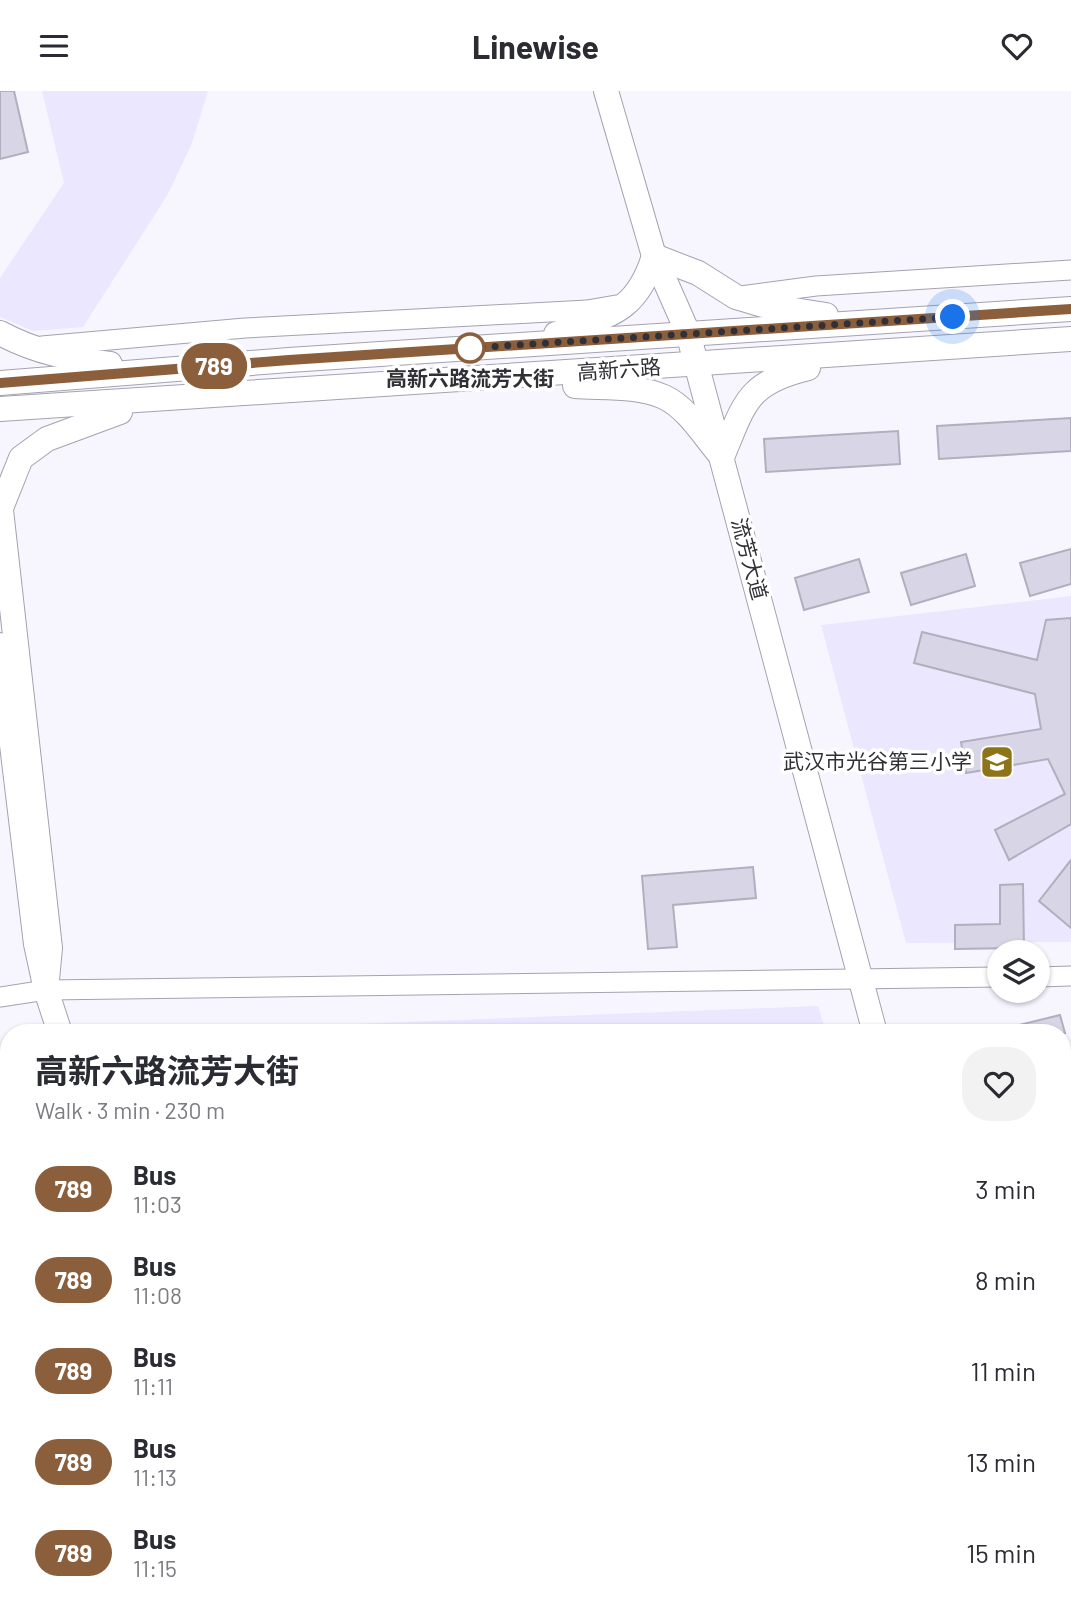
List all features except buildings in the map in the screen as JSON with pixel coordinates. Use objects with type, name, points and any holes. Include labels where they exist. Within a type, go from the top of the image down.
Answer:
[{"type":"main road","name":"流芳大道","points":[[606,91],[654,257],[688,333],[872,1024]]},
{"type":"main road","points":[[529,344],[603,317],[630,303],[646,283],[654,257],[698,273],[736,297],[763,305],[871,322]]},
{"type":"main road","name":"高新六路","points":[[0,383],[688,333],[1071,309]]},
{"type":"main road","points":[[0,333],[30,347],[71,359],[162,370]]},
{"type":"main road","name":"高新六路","points":[[0,409],[1071,339]]},
{"type":"main road","points":[[485,379],[631,390],[663,397],[681,410],[722,457],[751,393],[784,374],[870,353]]},
{"type":"main road","points":[[1,508],[21,459],[47,439],[92,420],[161,400]]},
{"type":"main road","points":[[0,501],[50,948],[45,1024]]},
{"type":"main road","points":[[0,645],[36,944],[46,991],[57,1024]]},
{"type":"street","points":[[736,297],[816,286],[1071,270]]},
{"type":"street","points":[[30,347],[245,328],[587,310],[630,303]]},
{"type":"street","points":[[1050,977],[1071,976]]},
{"type":"street","points":[[0,997],[46,991],[987,977]]},
{"type":"shaded area","points":[[42,91],[208,91],[192,143],[168,194],[83,327],[33,331],[0,317],[0,278],[64,183]]},
{"type":"shaded area","points":[[1071,596],[1071,942],[987,940],[987,943],[906,943],[821,625]]},
{"type":"shaded area","points":[[818,1006],[824,1024],[358,1024]]},
{"type":"bus line","name":"789","points":[[0,383],[289,360],[1071,309]]},
{"type":"place","name":"高新六路流芳大街","points":[[470,348]]},
{"type":"place","name":"武汉市光谷第三小学","points":[[997,762]]},
{"type":"route","points":[[470,348],[953,317]]}]
